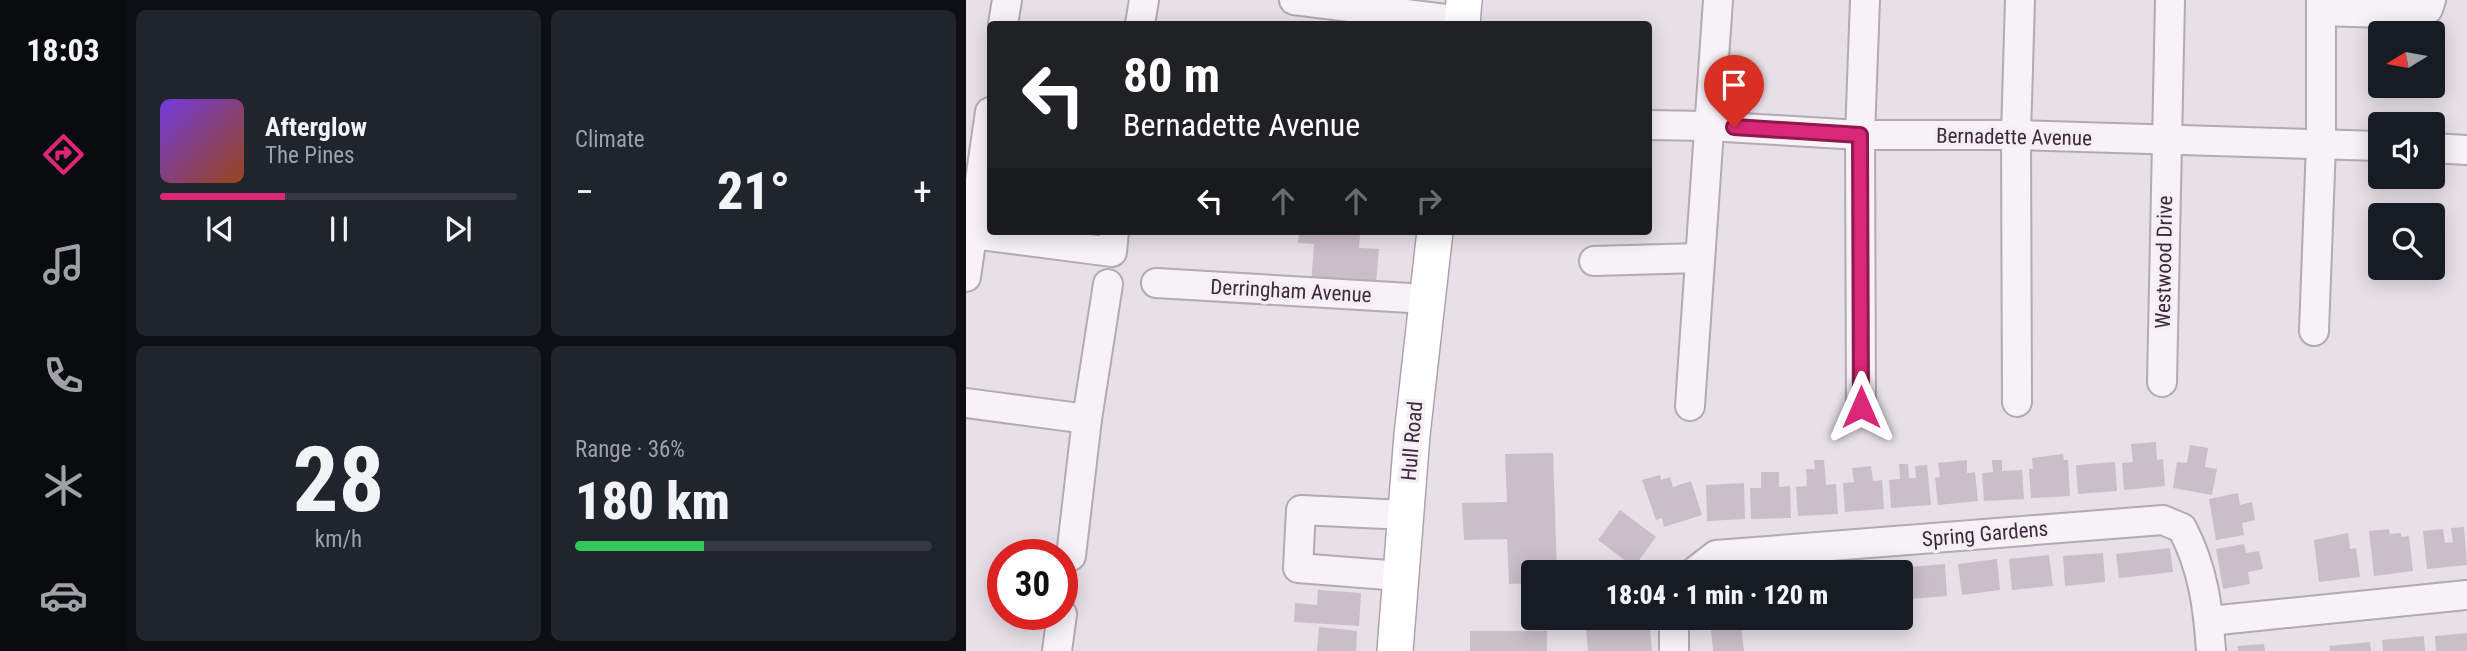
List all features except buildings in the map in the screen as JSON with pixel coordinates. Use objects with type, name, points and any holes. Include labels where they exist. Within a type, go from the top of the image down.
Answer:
[{"type":"main road","name":"Hull Road","points":[[1395,651],[1405,514],[1435,235]]},
{"type":"street","points":[[1004,21],[1007,0]]},
{"type":"street","points":[[1140,21],[1144,0]]},
{"type":"street","points":[[1294,0],[1462,15]]},
{"type":"street","points":[[1690,406],[1718,0]]},
{"type":"street","points":[[1861,407],[1860,135],[1865,0]]},
{"type":"street","points":[[2017,402],[2016,135],[2020,0]]},
{"type":"street","name":"Westwood Drive","points":[[2162,382],[2171,0]]},
{"type":"street","points":[[2314,331],[2321,145],[2321,5],[2417,14],[2428,9],[2431,0]]},
{"type":"street","name":"Bernadette Avenue","points":[[1652,125],[1860,135],[2016,135],[2368,146]]},
{"type":"street","points":[[966,277],[987,134]]},
{"type":"street","points":[[2445,149],[2467,150]]},
{"type":"street","points":[[973,234],[1112,252],[1114,235]]},
{"type":"street","points":[[1594,261],[1700,258]]},
{"type":"street","name":"Derringham Avenue","points":[[1156,283],[1427,299]]},
{"type":"street","points":[[1073,539],[1087,419],[1108,284]]},
{"type":"street","points":[[966,403],[1087,419]]},
{"type":"street","points":[[1400,576],[1298,568],[1301,510],[1405,514]]},
{"type":"street","name":"Spring Gardens","points":[[1710,560],[1716,555],[2162,520],[2182,528],[2195,553],[2209,621],[2211,651]]},
{"type":"street","points":[[2209,621],[2467,595]]},
{"type":"street","points":[[1057,651],[1060,630]]},
{"type":"street","points":[[1674,630],[1674,651]]},
{"type":"route","points":[[1734,127],[1860,135],[1861,407]]}]
